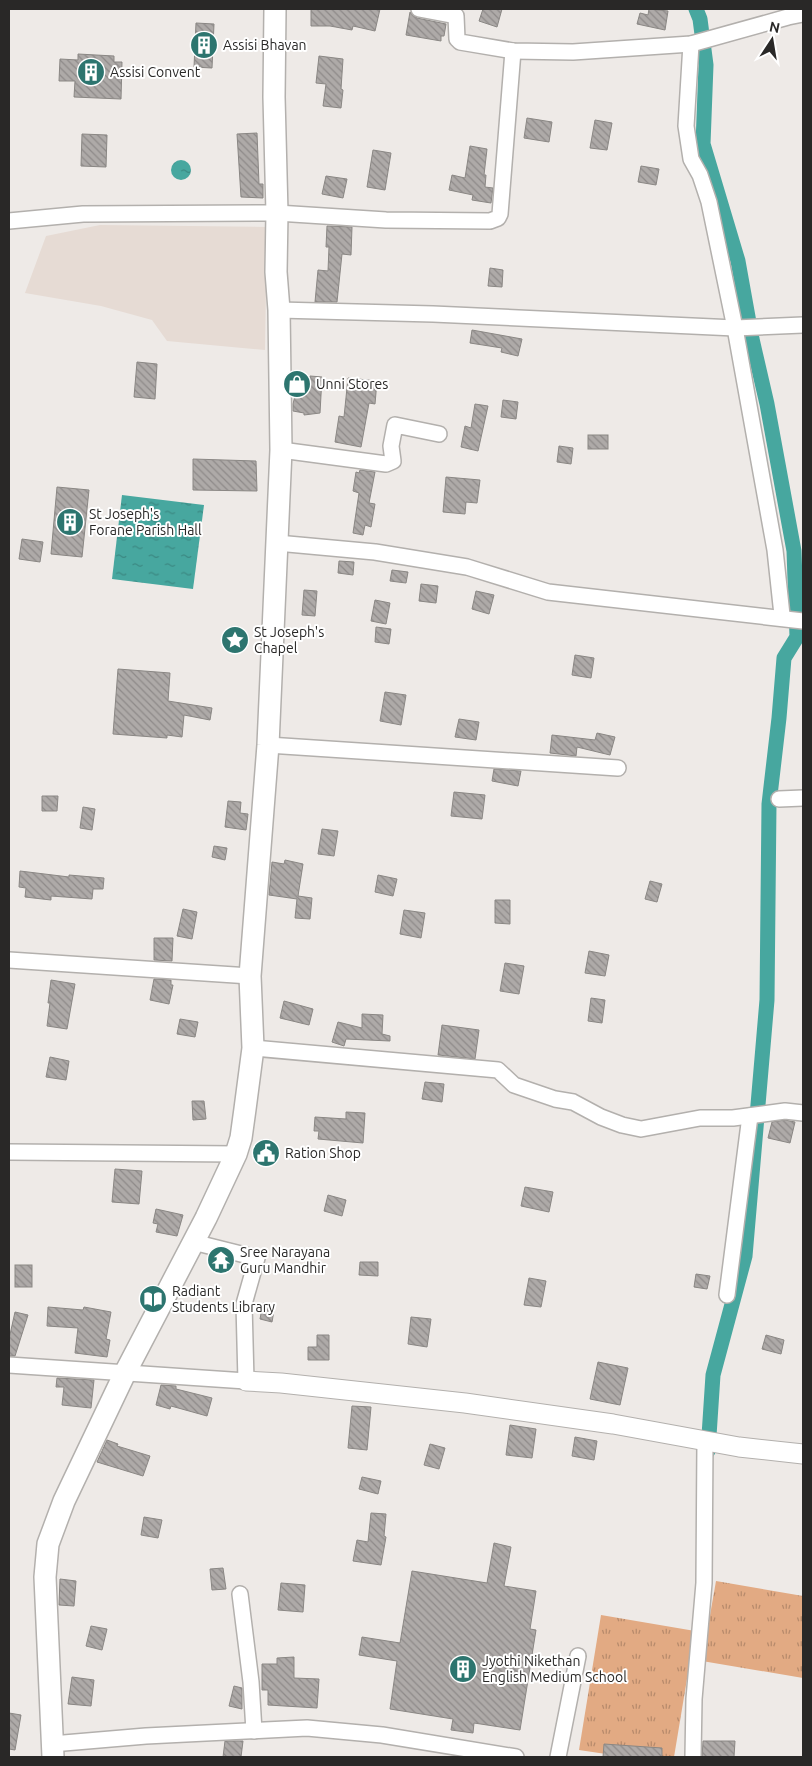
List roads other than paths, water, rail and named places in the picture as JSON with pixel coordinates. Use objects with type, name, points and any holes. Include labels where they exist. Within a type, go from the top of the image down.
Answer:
[{"type":"main road","points":[[53,1750],[45,1577],[48,1544],[64,1501],[124,1373],[193,1242],[236,1154],[244,1119],[253,1048],[250,976],[268,745],[281,450],[279,310],[276,272],[275,9]]},
{"type":"street","points":[[420,9],[456,16],[457,39],[460,42],[513,51],[573,52],[695,43],[803,14]]},
{"type":"street","points":[[695,43],[686,126],[691,158],[700,174],[709,202],[739,328],[775,550],[780,613]]},
{"type":"street","points":[[9,221],[83,214],[277,214],[386,220],[490,222],[498,218],[500,214],[513,51]]},
{"type":"street","points":[[279,310],[433,314],[739,328],[803,325]]},
{"type":"street","points":[[281,450],[386,464],[393,461],[391,446],[395,425],[439,434]]},
{"type":"street","points":[[277,543],[375,552],[467,567],[548,592],[780,613],[803,620]]},
{"type":"street","points":[[268,745],[618,768]]},
{"type":"street","points":[[9,960],[250,976]]},
{"type":"street","points":[[253,1048],[498,1070],[514,1085],[555,1099],[573,1102],[601,1117],[622,1125],[641,1129],[700,1118],[733,1118],[785,1111],[803,1113]]},
{"type":"street","points":[[727,1295],[736,1211],[758,1114]]},
{"type":"street","points":[[9,1152],[236,1154]]},
{"type":"street","points":[[193,1242],[256,1258],[244,1304],[246,1380]]},
{"type":"street","points":[[9,1365],[246,1380],[465,1403],[803,1454]]},
{"type":"street","points":[[693,1757],[694,1699],[704,1583],[709,1441]]},
{"type":"street","points":[[240,1594],[251,1682],[254,1730]]},
{"type":"street","points":[[558,1757],[578,1656]]},
{"type":"street","points":[[53,1750],[254,1730],[307,1728],[382,1735],[516,1757]]},
{"type":"water","points":[[181,160],[188,163],[191,170],[188,177],[181,180],[174,177],[171,170],[174,163]]},
{"type":"water","points":[[122,495],[204,505],[193,589],[112,579]]},
{"type":"waterway","points":[[696,9],[700,19],[706,65],[703,144],[738,261],[752,339],[767,404],[794,551],[797,637],[784,658],[769,804],[767,1000],[745,1256],[713,1375],[708,1451]]},
{"type":"place","name":"Assisi Bhavan","points":[[204,45]]},
{"type":"place","name":"Assisi Convent","points":[[91,72]]},
{"type":"place","name":"Unni Stores","points":[[297,384]]},
{"type":"place","name":"St Joseph's Forane Parish Hall","points":[[70,522]]},
{"type":"place","name":"St Joseph's Chapel","points":[[235,640]]},
{"type":"place","name":"Ration Shop","points":[[266,1153]]},
{"type":"place","name":"Sree Narayana Guru Mandhir","points":[[221,1260]]},
{"type":"place","name":"Radiant Students Library","points":[[153,1299]]},
{"type":"place","name":"Jyothi Nikethan English Medium School","points":[[463,1669]]}]
